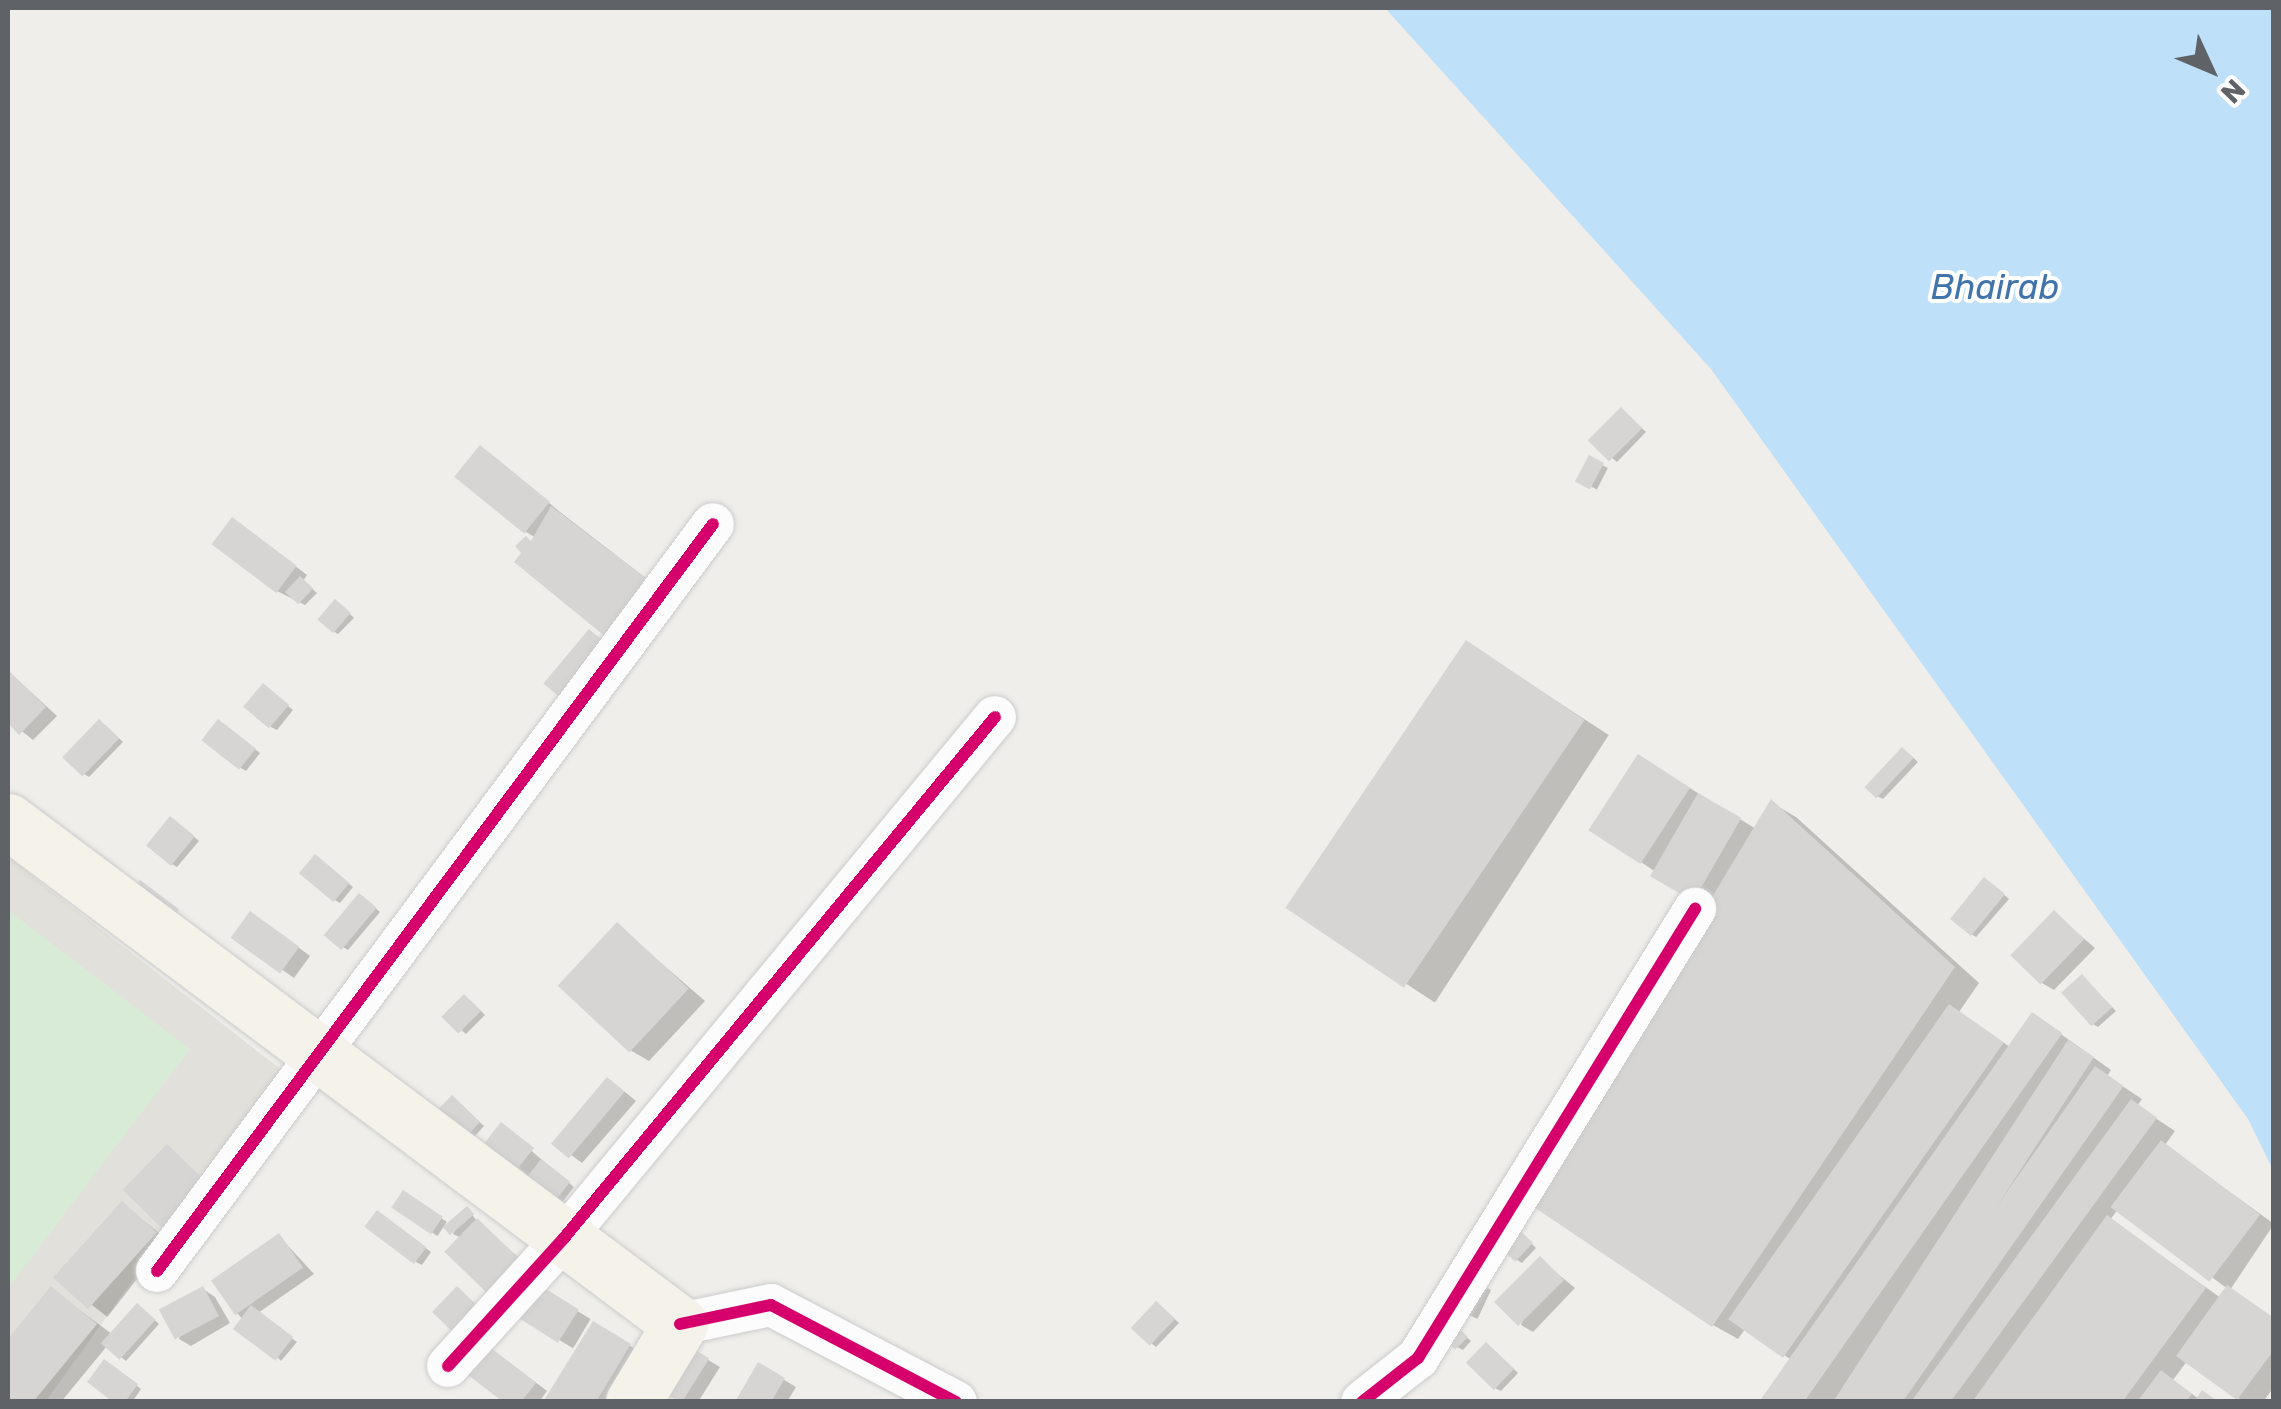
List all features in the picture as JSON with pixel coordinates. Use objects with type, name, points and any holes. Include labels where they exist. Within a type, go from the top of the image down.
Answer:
[{"type":"main road","points":[[8,821],[680,1324],[633,1402]]},
{"type":"street","points":[[157,1271],[321,1056],[713,524]]},
{"type":"street","points":[[448,1366],[564,1238],[994,717]]},
{"type":"street","points":[[1362,1402],[1418,1358],[1695,908]]},
{"type":"street","points":[[680,1324],[771,1304],[956,1402]]},
{"type":"shaded area","points":[[8,857],[283,1071],[46,1401],[8,1401]]},
{"type":"green space","points":[[8,910],[190,1049],[8,1288]]},
{"type":"water","name":"Bhairab","points":[[1385,8],[2273,8],[2273,1170],[2248,1119],[1711,369]]},
{"type":"building","points":[[1621,407],[1642,428],[1609,461],[1588,440]]},
{"type":"building","points":[[480,445],[550,502],[524,534],[454,477]]},
{"type":"building","points":[[1589,455],[1604,463],[1590,489],[1575,481]]},
{"type":"building","points":[[551,506],[652,583],[607,638],[514,562],[521,553],[515,546],[526,536],[531,541]]},
{"type":"building","points":[[232,517],[297,566],[276,593],[212,544]]},
{"type":"building","points":[[300,576],[313,588],[298,604],[285,592]]},
{"type":"building","points":[[335,599],[351,613],[333,633],[317,619]]},
{"type":"building","points":[[589,629],[612,648],[566,703],[543,683]]},
{"type":"building","points":[[1466,640],[1585,720],[1404,988],[1285,908]]},
{"type":"building","points":[[8,670],[46,707],[19,735],[8,723]]},
{"type":"building","points":[[263,683],[289,705],[269,729],[243,707]]},
{"type":"building","points":[[99,719],[119,738],[82,777],[62,757]]},
{"type":"building","points":[[218,719],[256,749],[239,770],[201,740]]},
{"type":"building","points":[[1902,747],[1914,758],[1876,798],[1864,787]]},
{"type":"building","points":[[1638,754],[1690,788],[1640,864],[1588,830]]},
{"type":"building","points":[[1698,793],[1741,818],[1693,901],[1650,876]]},
{"type":"building","points":[[1771,799],[1955,967],[1712,1327],[1528,1203]]},
{"type":"building","points":[[170,816],[195,836],[171,866],[146,846]]},
{"type":"building","points":[[315,854],[349,883],[333,902],[299,873]]},
{"type":"building","points":[[1984,877],[2005,894],[1971,936],[1950,919]]},
{"type":"building","points":[[140,880],[179,909],[163,930],[124,901]]},
{"type":"building","points":[[359,893],[377,908],[341,950],[324,935]]},
{"type":"building","points":[[2054,910],[2084,939],[2040,984],[2010,955]]},
{"type":"building","points":[[250,911],[299,947],[280,974],[231,938]]},
{"type":"building","points":[[617,922],[689,989],[629,1052],[558,986]]},
{"type":"building","points":[[2082,974],[2112,1007],[2091,1026],[2061,993]]},
{"type":"building","points":[[464,994],[481,1011],[458,1034],[441,1017]]},
{"type":"building","points":[[1949,1004],[2004,1042],[1783,1358],[1728,1319]]},
{"type":"building","points":[[2032,1012],[2062,1033],[1804,1402],[1759,1402]]},
{"type":"building","points":[[2068,1040],[2094,1057],[1870,1402],[1833,1402]]},
{"type":"building","points":[[2095,1066],[2124,1086],[1902,1402],[1860,1402]]},
{"type":"building","points":[[607,1077],[625,1092],[569,1158],[551,1144]]},
{"type":"building","points":[[452,1095],[480,1122],[459,1144],[431,1117]]},
{"type":"building","points":[[2131,1099],[2157,1118],[1950,1402],[1912,1401]]},
{"type":"building","points":[[501,1122],[534,1148],[508,1181],[475,1155]]},
{"type":"building","points":[[2161,1140],[2260,1215],[2209,1282],[2110,1207]]},
{"type":"building","points":[[167,1144],[206,1182],[161,1228],[123,1190]]},
{"type":"building","points":[[541,1159],[570,1182],[550,1208],[521,1185]]},
{"type":"building","points":[[403,1190],[443,1217],[431,1234],[391,1207]]},
{"type":"building","points":[[122,1201],[157,1232],[88,1309],[53,1278]]},
{"type":"building","points":[[467,1206],[474,1214],[450,1235],[443,1227]]},
{"type":"building","points":[[377,1210],[427,1247],[414,1264],[364,1227]]},
{"type":"building","points":[[2107,1215],[2206,1288],[2122,1402],[1972,1402]]},
{"type":"building","points":[[477,1218],[524,1264],[492,1298],[444,1252]]},
{"type":"building","points":[[1514,1225],[1533,1243],[1515,1262],[1496,1244]]},
{"type":"building","points":[[279,1233],[303,1267],[235,1315],[211,1281]]},
{"type":"building","points":[[1540,1256],[1564,1280],[1518,1326],[1494,1302]]},
{"type":"building","points":[[533,1281],[579,1310],[558,1343],[512,1314]]},
{"type":"building","points":[[2227,1285],[2274,1318],[2274,1350],[2237,1400],[2176,1356]]},
{"type":"building","points":[[51,1286],[97,1324],[33,1402],[13,1402],[8,1397],[8,1339]]},
{"type":"building","points":[[203,1286],[219,1316],[175,1339],[159,1309]]},
{"type":"building","points":[[457,1286],[482,1310],[457,1336],[432,1312]]},
{"type":"building","points":[[1156,1301],[1175,1319],[1150,1346],[1131,1328]]},
{"type":"building","points":[[137,1303],[156,1320],[119,1360],[101,1343]]},
{"type":"building","points":[[251,1305],[293,1337],[275,1361],[233,1329]]},
{"type":"building","points":[[593,1321],[631,1344],[596,1402],[543,1402]]},
{"type":"building","points":[[1458,1327],[1468,1337],[1455,1350],[1445,1340]]},
{"type":"building","points":[[481,1340],[536,1383],[521,1402],[503,1402],[459,1368]]},
{"type":"building","points":[[683,1342],[709,1358],[682,1402],[655,1387]]},
{"type":"building","points":[[1486,1342],[1514,1369],[1494,1390],[1466,1363]]},
{"type":"building","points":[[104,1359],[138,1384],[125,1402],[113,1402],[87,1382]]},
{"type":"building","points":[[758,1362],[785,1378],[771,1402],[735,1402]]},
{"type":"building","points":[[2161,1370],[2192,1394],[2186,1402],[2137,1402]]},
{"type":"building","points":[[2202,1390],[2219,1402],[2194,1402]]},
{"type":"cycle path","points":[[157,1271],[713,524]]},
{"type":"cycle path","points":[[448,1366],[564,1238],[995,717]]},
{"type":"cycle path","points":[[1362,1402],[1418,1358],[1695,909]]},
{"type":"cycle path","points":[[680,1324],[771,1305],[956,1402]]}]
